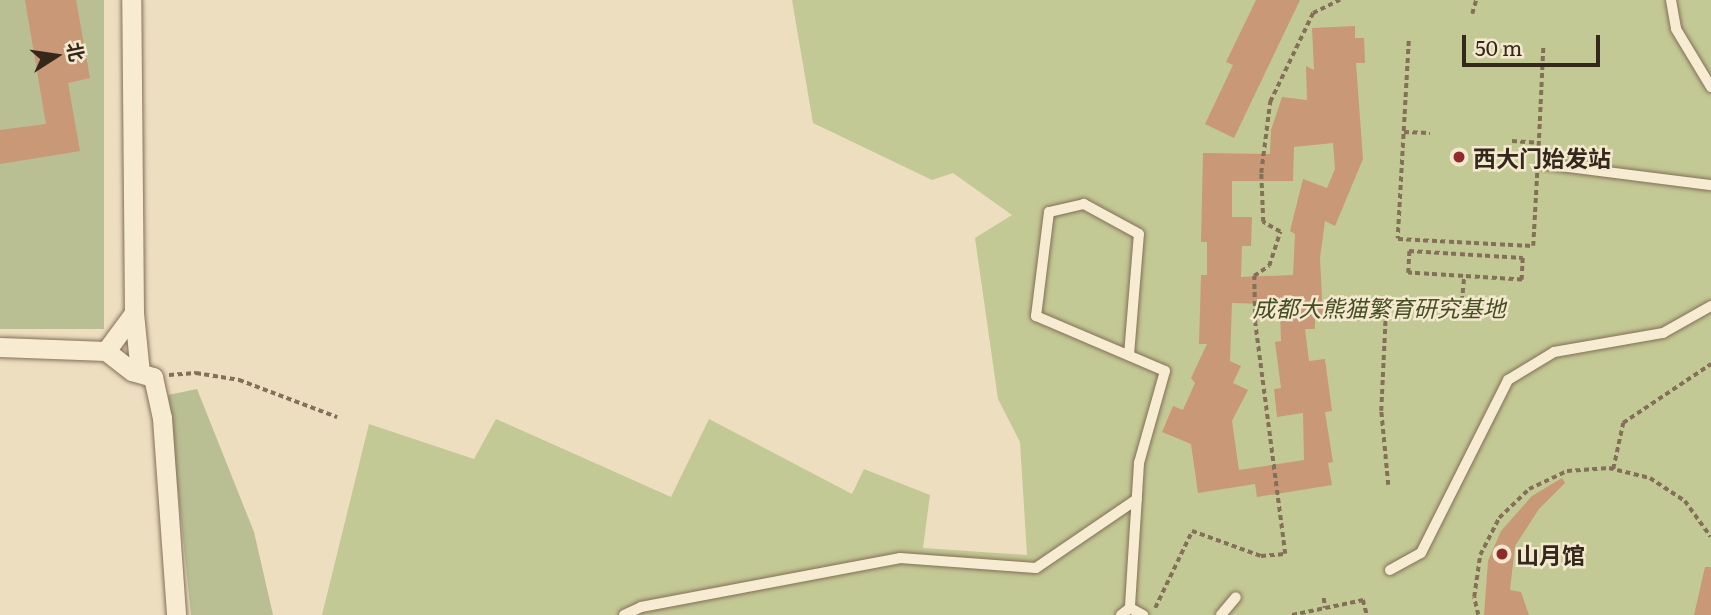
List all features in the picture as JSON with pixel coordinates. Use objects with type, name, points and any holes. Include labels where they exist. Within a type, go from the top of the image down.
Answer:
[{"type":"street","points":[[131,0],[134,313],[147,375],[162,418],[176,615]]},
{"type":"street","points":[[106,351],[134,313]]},
{"type":"street","points":[[0,348],[106,351],[147,375]]},
{"type":"lane","points":[[1671,0],[1676,29],[1711,88]]},
{"type":"lane","points":[[1544,164],[1711,185]]},
{"type":"lane","points":[[1121,615],[1130,608],[1139,463],[1165,371],[1036,316],[1049,212],[1084,204],[1139,234],[1129,355]]},
{"type":"lane","points":[[1390,570],[1421,553],[1508,380],[1534,360],[1554,352],[1663,333],[1711,306]]},
{"type":"lane","points":[[624,615],[641,607],[900,558],[1036,568],[1137,499]]},
{"type":"lane","points":[[1221,615],[1236,597]]},
{"type":"lane","points":[[1130,608],[1143,615]]},
{"type":"path","points":[[1152,615],[1192,531],[1261,556],[1284,554],[1255,323],[1254,276],[1269,266],[1280,232],[1263,222],[1261,173],[1270,102],[1313,13],[1340,0]]},
{"type":"path","points":[[1472,14],[1476,0]]},
{"type":"path","points":[[1409,41],[1398,239],[1533,246],[1543,48]]},
{"type":"path","points":[[1404,132],[1430,133]]},
{"type":"path","points":[[1512,141],[1538,143]]},
{"type":"path","points":[[1466,242],[1466,255]]},
{"type":"path","points":[[1409,251],[1466,255],[1523,258],[1522,280],[1408,272],[1409,251]]},
{"type":"path","points":[[1388,485],[1381,411],[1386,306],[1461,310],[1464,276]]},
{"type":"path","points":[[1613,469],[1623,423],[1711,364]]},
{"type":"path","points":[[147,375],[196,373],[239,380],[337,417]]},
{"type":"path","points":[[1478,615],[1474,597],[1480,555],[1499,518],[1529,489],[1567,471],[1613,469],[1650,478],[1685,501],[1711,537]]},
{"type":"path","points":[[1324,598],[1325,608]]},
{"type":"path","points":[[1292,615],[1363,600],[1367,615]]},
{"type":"green space","points":[[0,0],[104,0],[104,329],[0,329]]},
{"type":"green space","name":"成都大熊猫繁育研究基地","points":[[792,0],[1711,0],[1711,615],[322,615],[369,424],[474,459],[496,419],[671,497],[709,419],[852,494],[864,469],[930,495],[923,548],[1027,555],[1020,442],[998,399],[975,238],[1012,215],[953,173],[932,180],[813,123]]},
{"type":"green space","points":[[197,389],[254,532],[273,615],[191,615],[168,395]]},
{"type":"building","points":[[25,0],[76,0],[90,78],[68,83],[80,151],[0,164],[0,130],[46,124]]},
{"type":"building","points":[[1256,0],[1300,0],[1234,138],[1205,124],[1233,65],[1226,62]]},
{"type":"building","points":[[1355,26],[1355,38],[1364,38],[1365,63],[1356,63],[1363,159],[1335,226],[1325,221],[1320,258],[1323,318],[1315,318],[1315,329],[1305,329],[1309,361],[1325,359],[1332,411],[1325,412],[1333,462],[1328,463],[1332,485],[1257,497],[1255,484],[1198,493],[1191,444],[1162,432],[1173,406],[1183,410],[1195,383],[1191,378],[1207,344],[1199,344],[1201,275],[1207,275],[1207,242],[1201,242],[1203,153],[1270,154],[1271,130],[1282,97],[1307,100],[1306,66],[1314,70],[1312,28]],"holes":[[[1333,143],[1335,169],[1327,188],[1303,179],[1290,231],[1295,234],[1293,275],[1241,277],[1242,246],[1251,246],[1252,217],[1232,217],[1232,181],[1293,181],[1294,147]],[[1232,303],[1265,304],[1265,312],[1280,312],[1281,341],[1275,342],[1281,388],[1274,389],[1277,417],[1303,413],[1304,460],[1239,470],[1232,421],[1248,390],[1233,383],[1241,366],[1230,361]]]},
{"type":"building","name":"山月馆","points":[[1562,478],[1565,483],[1539,509],[1515,546],[1510,590],[1521,592],[1529,615],[1484,615],[1488,561],[1501,531],[1532,496]]},
{"type":"building","points":[[1705,567],[1711,567],[1711,615],[1694,615]]},
{"type":"place","name":"西大门始发站","points":[[1459,157]]},
{"type":"place","name":"山月馆","points":[[1502,554]]}]
